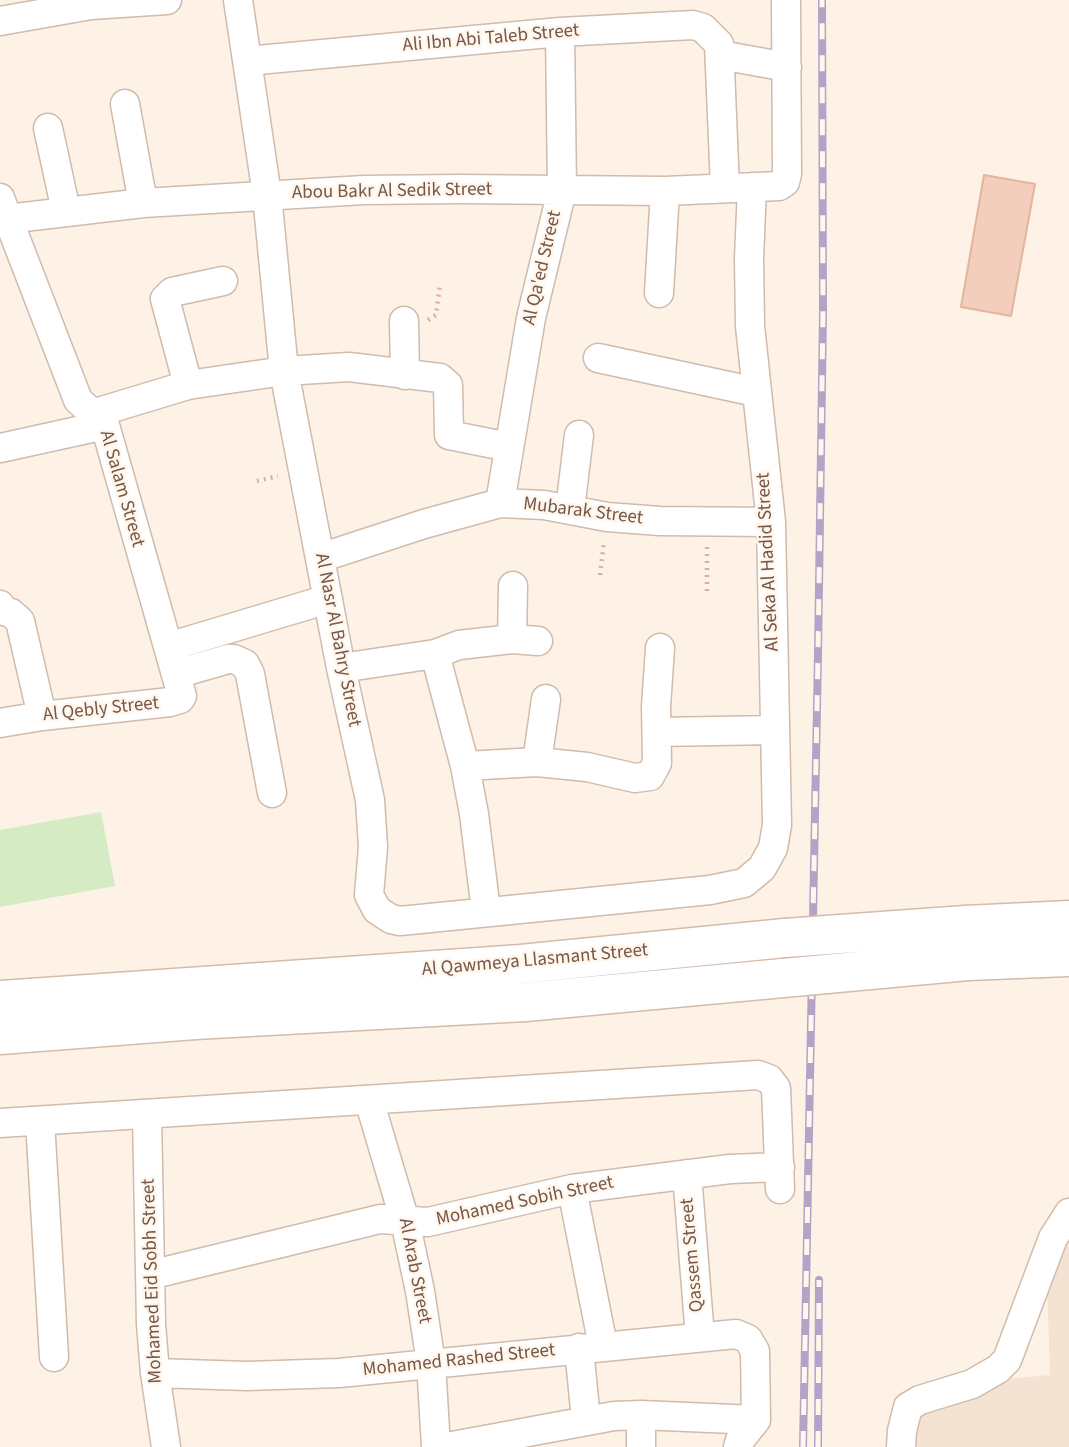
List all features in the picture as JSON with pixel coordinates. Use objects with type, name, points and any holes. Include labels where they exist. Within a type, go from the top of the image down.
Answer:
[{"type":"main road","name":"Al Qawmeya Llasmant Street","points":[[0,1035],[195,1020],[525,1002],[783,978],[967,943],[1069,920]]},
{"type":"main road","name":"Al Qawmeya Llasmant Street","points":[[0,1000],[521,964],[785,938],[967,943],[1069,957]]},
{"type":"street","points":[[0,21],[91,5],[167,0]]},
{"type":"street","name":"Al Nasr Al Bahry Street","points":[[238,0],[267,195],[284,371],[327,599],[370,800],[373,847],[369,895],[372,903],[383,916],[400,921],[710,890],[744,883]]},
{"type":"street","name":"Al Seka Al Hadid Street","points":[[744,883],[762,868],[773,848],[777,825],[771,522],[750,326],[749,259],[752,187],[785,182],[787,174],[786,0]]},
{"type":"street","name":"Ali Ibn Abi Taleb Street","points":[[247,61],[560,32],[693,25],[703,28],[713,37],[719,44],[720,55]]},
{"type":"street","name":"Al Qa'ed Street","points":[[500,503],[531,317],[562,190],[560,32]]},
{"type":"street","points":[[752,187],[720,55],[787,67]]},
{"type":"street","points":[[125,104],[143,203]]},
{"type":"street","points":[[48,128],[66,211]]},
{"type":"street","name":"Abou Bakr Al Sedik Street","points":[[4,209],[66,211],[267,195],[447,189],[664,191],[752,187]]},
{"type":"street","points":[[659,293],[664,191]]},
{"type":"street","name":"Al Salam Street","points":[[4,209],[78,400],[98,419],[176,674]]},
{"type":"street","points":[[188,385],[165,299],[172,292],[223,281]]},
{"type":"street","points":[[404,321],[405,375]]},
{"type":"street","points":[[598,358],[756,392]]},
{"type":"street","points":[[0,448],[98,419],[188,385],[284,371],[349,367],[440,378],[448,385],[448,434],[451,437],[509,447]]},
{"type":"street","points":[[570,509],[579,435]]},
{"type":"street","name":"Mubarak Street","points":[[320,558],[424,524],[500,503],[570,509],[607,517],[771,522]]},
{"type":"street","points":[[341,668],[435,654],[459,645],[525,640],[513,586]]},
{"type":"street","points":[[167,647],[327,599]]},
{"type":"street","points":[[2,610],[17,616],[20,621],[42,716]]},
{"type":"street","points":[[466,766],[537,762],[587,767],[645,778],[656,768],[660,648]]},
{"type":"street","points":[[435,654],[466,766],[486,911]]},
{"type":"street","name":"Al Qebly Street","points":[[0,723],[170,702],[182,696],[176,674],[228,659],[245,664],[250,674],[272,793]]},
{"type":"street","points":[[537,762],[545,699]]},
{"type":"street","points":[[657,732],[775,730]]},
{"type":"street","name":"Mohamed Sobih Street","points":[[150,1275],[368,1221],[380,1219],[428,1222],[572,1189],[687,1174],[780,1178],[776,1088],[764,1076],[369,1100]]},
{"type":"street","points":[[0,1123],[369,1100]]},
{"type":"street","name":"Al Arab Street","points":[[369,1100],[405,1221],[420,1291],[431,1363],[436,1447]]},
{"type":"street","name":"Mohamed Eid Sobh Street","points":[[147,1114],[155,1373],[166,1447]]},
{"type":"street","points":[[40,1121],[54,1357]]},
{"type":"street","name":"Qassem Street","points":[[687,1174],[700,1337]]},
{"type":"street","points":[[572,1189],[591,1348],[586,1420]]},
{"type":"street","points":[[901,1447],[908,1407],[920,1400],[972,1384],[998,1369],[1007,1360],[1053,1238],[1069,1213]]},
{"type":"street","name":"Mohamed Rashed Street","points":[[155,1373],[247,1376],[339,1373],[742,1335],[748,1339],[755,1351],[756,1420]]},
{"type":"street","points":[[641,1415],[641,1447]]},
{"type":"street","points":[[447,1447],[586,1420],[641,1415],[756,1420]]},
{"type":"street","points":[[738,1447],[740,1440],[756,1420]]},
{"type":"path","points":[[600,575],[607,517]]},
{"type":"path","points":[[707,522],[707,591]]},
{"type":"shaded area","points":[[1069,1242],[1069,1447],[914,1447],[916,1388],[1050,1375],[1047,1284]]},
{"type":"green space","points":[[101,812],[115,886],[0,907],[0,830]]},
{"type":"building","points":[[984,175],[1035,184],[1011,316],[961,307]]},
{"type":"railway","points":[[803,1447],[823,313],[822,0]]},
{"type":"railway","points":[[818,1447],[819,1280]]}]
